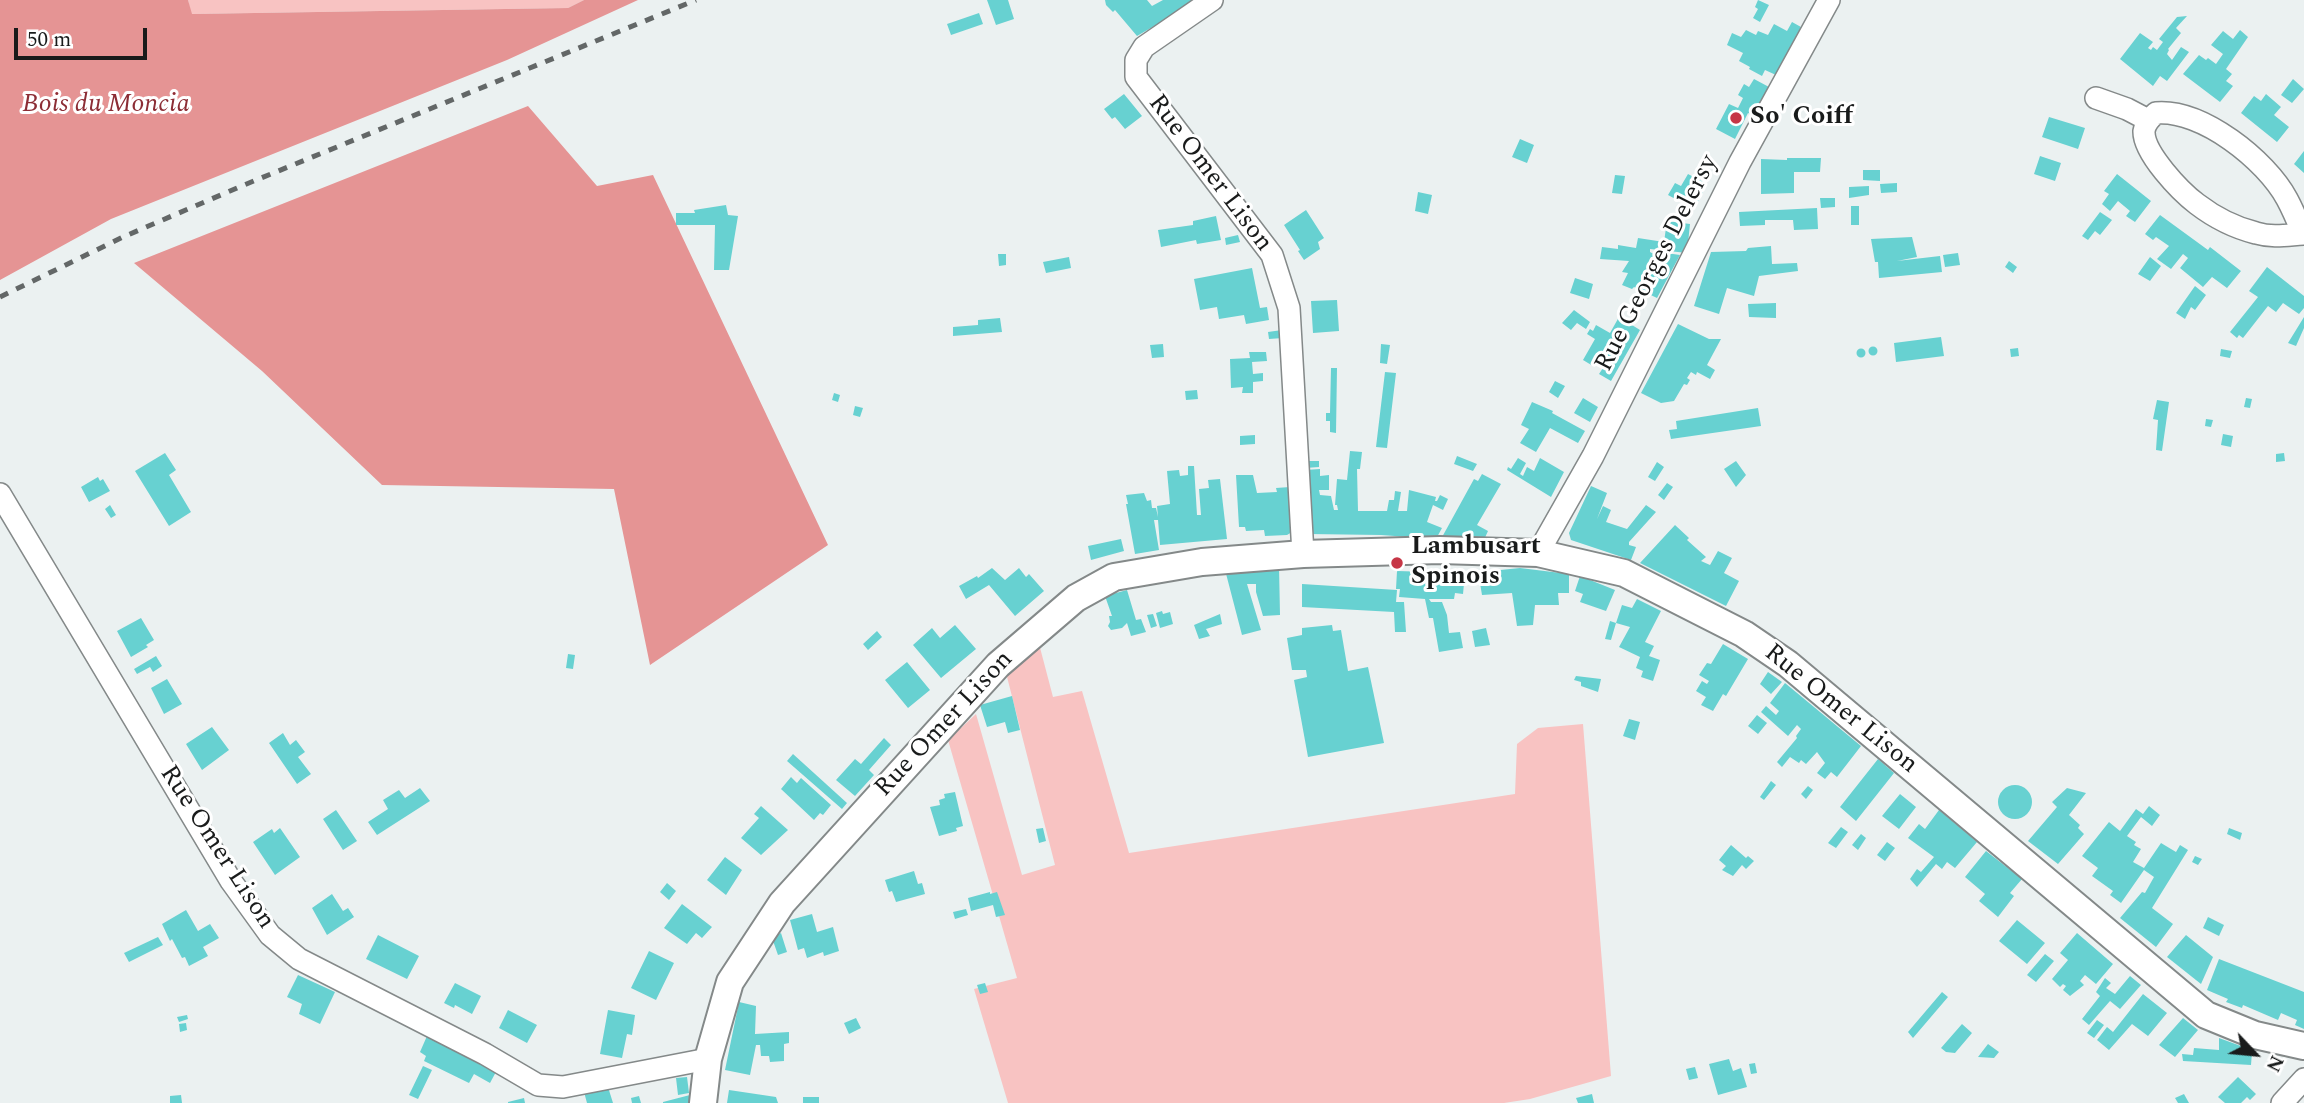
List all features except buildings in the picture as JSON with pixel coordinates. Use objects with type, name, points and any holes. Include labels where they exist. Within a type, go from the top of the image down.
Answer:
[{"type":"street","name":"Rue Omer Lison","points":[[1212,0],[1144,47],[1136,60],[1136,78],[1272,255],[1289,308],[1303,554]]},
{"type":"street","name":"Rue Georges Delersy","points":[[1538,552],[1593,456],[1740,162],[1829,0]]},
{"type":"street","points":[[2096,98],[2148,120]]},
{"type":"street","points":[[2155,113],[2172,113],[2211,128],[2241,147],[2287,197],[2304,234],[2275,238],[2254,233],[2197,204],[2169,177],[2153,155],[2144,133],[2148,120],[2155,113]]},
{"type":"street","name":"Rue Omer Lison","points":[[0,494],[231,881],[270,934],[299,959],[473,1048],[538,1085],[563,1087],[708,1059]]},
{"type":"street","name":"Rue Omer Lison","points":[[703,1103],[708,1059],[730,982],[782,903],[998,665],[1076,598],[1114,578],[1202,562],[1303,554],[1440,550],[1538,552],[1624,573],[1744,634],[1788,664],[2206,1015],[2255,1035],[2304,1046]]},
{"type":"street","points":[[2282,1103],[2304,1079]]},
{"type":"shaded area","points":[[188,0],[584,0],[568,8],[191,14]]},
{"type":"shaded area","points":[[1038,640],[1053,697],[1082,691],[1129,853],[1515,794],[1517,744],[1538,728],[1583,724],[1611,1076],[1530,1099],[1504,1103],[1008,1103],[974,989],[1017,978],[948,740],[976,714],[1022,875],[1055,865],[1005,669]]},
{"type":"green space","name":"Bois du Moncia","points":[[0,0],[188,0],[192,14],[568,8],[584,0],[638,0],[507,60],[111,219],[0,280]]},
{"type":"green space","points":[[528,106],[597,186],[653,175],[828,545],[650,665],[614,489],[382,485],[262,371],[134,263]]},
{"type":"railway","points":[[0,297],[123,237],[244,185],[696,0]]},
{"type":"place","name":"So' Coiff","points":[[1736,118]]},
{"type":"place","name":"Lambusart Spinois","points":[[1397,563]]}]
